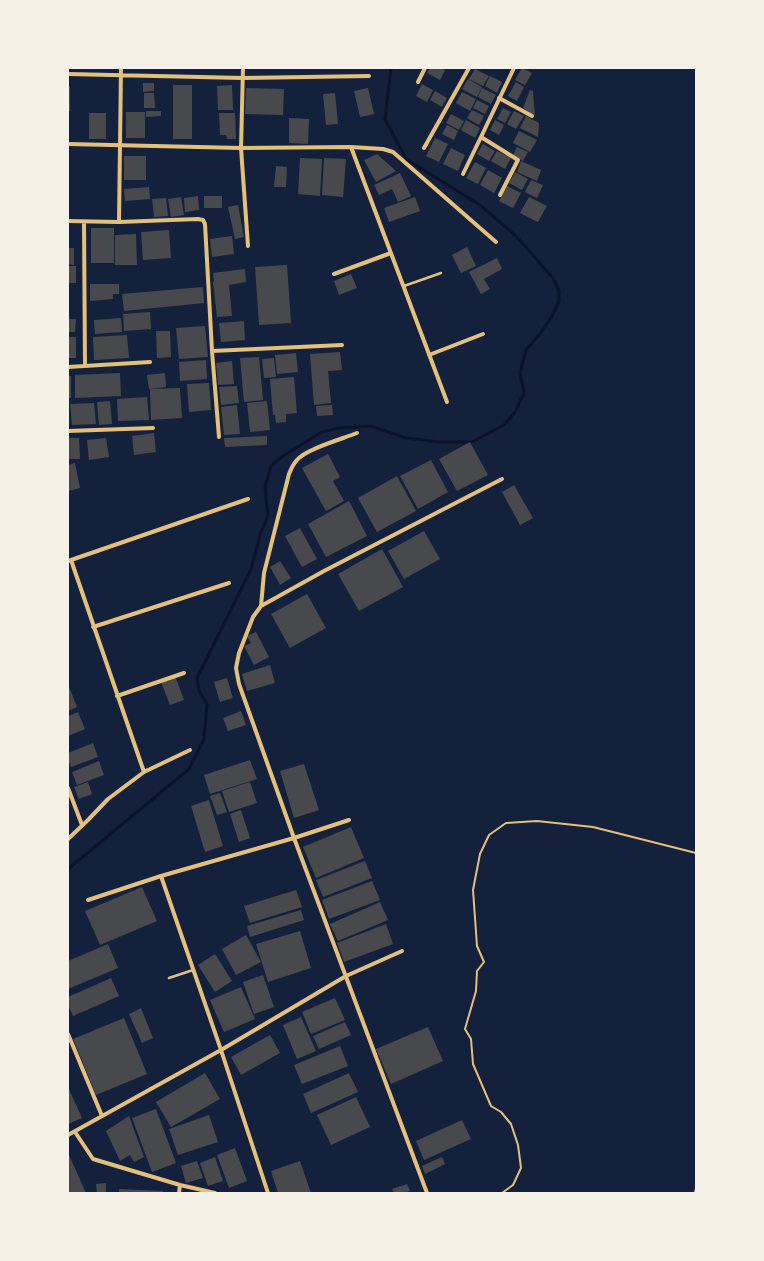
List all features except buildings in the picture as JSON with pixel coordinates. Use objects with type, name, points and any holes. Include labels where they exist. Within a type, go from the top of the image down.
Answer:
[{"type":"street","points":[[119,222],[121,68]]},
{"type":"street","points":[[242,68],[241,148],[248,246]]},
{"type":"street","points":[[418,82],[425,68]]},
{"type":"street","points":[[424,148],[469,68]]},
{"type":"street","points":[[463,174],[514,68]]},
{"type":"street","points":[[68,74],[243,78],[369,76]]},
{"type":"street","points":[[499,98],[532,116]]},
{"type":"street","points":[[481,137],[518,160],[500,195]]},
{"type":"street","points":[[68,144],[241,148],[351,147],[383,149],[393,152],[496,242]]},
{"type":"street","points":[[351,147],[447,402]]},
{"type":"street","points":[[68,221],[119,222],[203,220],[205,224],[212,351],[219,437]]},
{"type":"street","points":[[84,222],[85,366]]},
{"type":"street","points":[[334,274],[391,254]]},
{"type":"street","points":[[429,355],[483,334]]},
{"type":"street","points":[[212,351],[342,345]]},
{"type":"street","points":[[68,367],[150,362]]},
{"type":"street","points":[[68,431],[153,428]]},
{"type":"street","points":[[261,606],[264,573],[289,474],[293,465],[298,459],[308,452],[356,433]]},
{"type":"street","points":[[427,1193],[294,838],[239,684],[236,668],[239,653],[254,616],[261,606],[324,571],[502,479]]},
{"type":"street","points":[[144,772],[69,561],[248,499]]},
{"type":"street","points":[[93,627],[229,583]]},
{"type":"street","points":[[117,696],[184,673]]},
{"type":"street","points":[[68,839],[108,799],[144,772],[190,750]]},
{"type":"street","points":[[68,788],[82,825]]},
{"type":"street","points":[[88,900],[161,876],[294,838],[349,820]]},
{"type":"street","points":[[161,876],[221,1050],[268,1193]]},
{"type":"street","points":[[68,1136],[221,1050],[346,976],[402,951]]},
{"type":"street","points":[[68,1034],[102,1116]]},
{"type":"street","points":[[75,1132],[93,1159],[180,1185],[215,1193]]},
{"type":"street","points":[[179,1193],[180,1185]]},
{"type":"lane","points":[[404,286],[441,273]]},
{"type":"lane","points":[[169,978],[193,970]]},
{"type":"path","points":[[502,1193],[513,1186],[521,1168],[518,1145],[511,1124],[501,1112],[491,1106],[473,1064],[471,1039],[465,1029],[476,991],[478,971],[484,962],[477,946],[473,890],[480,854],[489,835],[506,822],[537,821],[593,827],[696,853]]},
{"type":"path","points":[[695,1193],[696,1188]]},
{"type":"waterway","points":[[68,869],[189,769],[204,739],[207,704],[199,691],[197,678],[251,569],[260,535],[268,515],[265,487],[271,466],[283,456],[322,432],[339,428],[371,426],[406,438],[440,442],[472,442],[504,425],[515,412],[524,393],[520,373],[526,350],[540,334],[552,316],[559,301],[559,291],[553,278],[516,236],[480,205],[406,159],[385,119],[391,68]]}]
